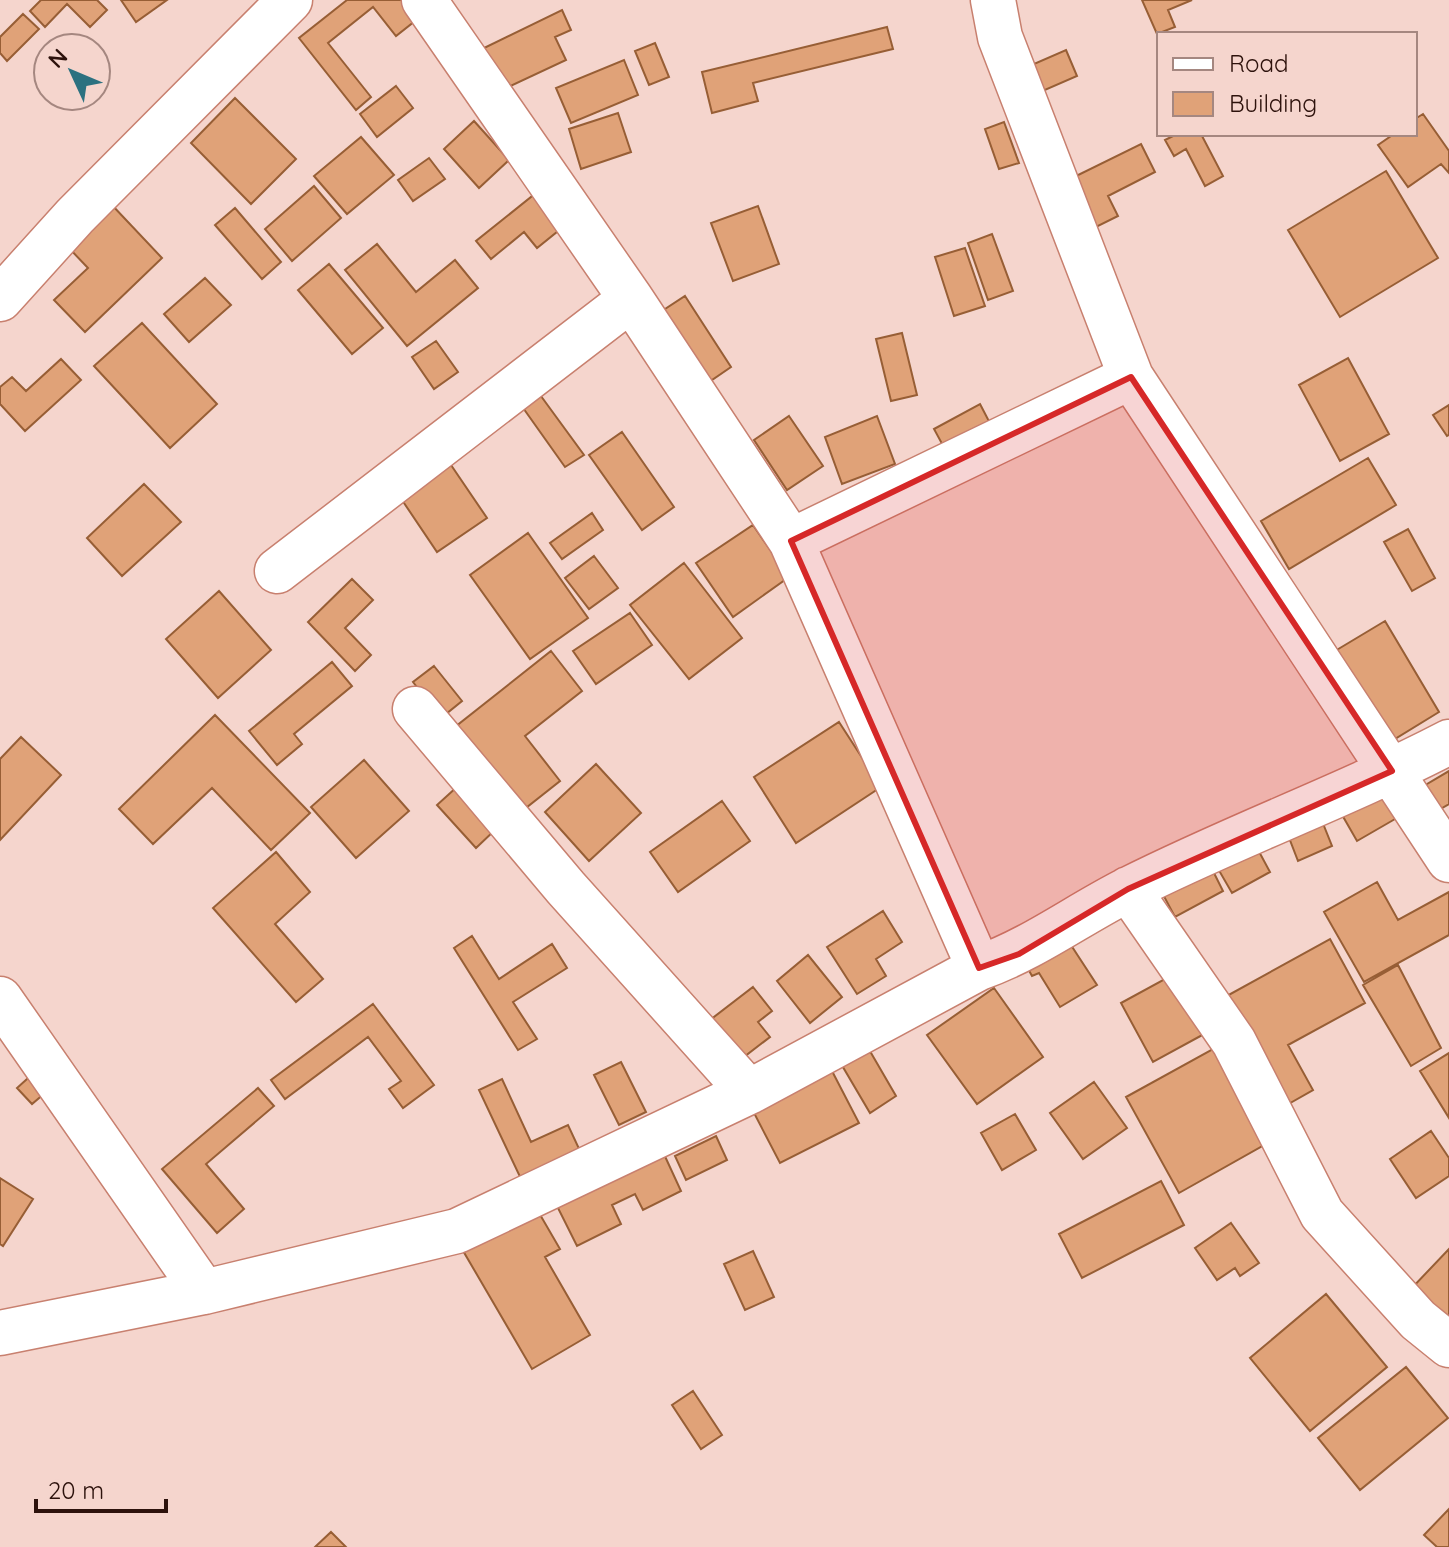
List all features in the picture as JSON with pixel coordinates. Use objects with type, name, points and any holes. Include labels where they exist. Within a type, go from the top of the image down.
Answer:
[{"type":"street","points":[[0,299],[75,216],[290,0]]},
{"type":"street","points":[[424,0],[631,299],[791,541],[979,968]]},
{"type":"street","points":[[993,0],[1000,37],[1131,377],[1449,860]]},
{"type":"street","points":[[277,571],[631,299]]},
{"type":"street","points":[[791,541],[1131,377]]},
{"type":"street","points":[[415,709],[566,888],[749,1092]]},
{"type":"street","points":[[0,1333],[204,1292],[457,1231],[749,1092],[979,968],[1019,954],[1128,889],[1392,771],[1449,742]]},
{"type":"street","points":[[1128,889],[1234,1042],[1322,1214],[1418,1320],[1449,1345]]},
{"type":"street","points":[[0,999],[204,1292]]},
{"type":"highlighted area","points":[[1131,377],[1392,771],[1128,889],[1019,954],[979,968],[791,541]]},
{"type":"building","points":[[41,0],[97,0],[107,10],[90,27],[67,4],[45,27],[30,11]]},
{"type":"building","points":[[121,0],[167,0],[136,22]]},
{"type":"building","points":[[347,0],[407,0],[420,17],[396,36],[373,7],[328,43],[371,97],[356,110],[299,38]]},
{"type":"building","points":[[1142,0],[1192,0],[1168,10],[1175,27],[1157,34]]},
{"type":"building","points":[[562,10],[571,30],[555,37],[566,60],[502,90],[482,49]]},
{"type":"building","points":[[23,14],[39,29],[32,32],[32,36],[7,61],[0,53],[0,37]]},
{"type":"building","points":[[887,27],[893,49],[753,83],[758,101],[712,113],[702,72]]},
{"type":"building","points":[[655,43],[669,77],[649,85],[635,51]]},
{"type":"building","points":[[1066,50],[1077,76],[1038,93],[1027,67]]},
{"type":"building","points":[[624,60],[638,95],[571,123],[556,88]]},
{"type":"building","points":[[396,86],[413,108],[377,137],[360,114]]},
{"type":"building","points":[[235,98],[296,159],[251,204],[191,143]]},
{"type":"building","points":[[618,113],[631,152],[581,169],[569,129]]},
{"type":"building","points":[[1423,114],[1449,151],[1449,173],[1441,164],[1408,187],[1378,145],[1391,136],[1417,136],[1417,118]]},
{"type":"building","points":[[474,121],[509,160],[479,188],[444,149]]},
{"type":"building","points":[[1004,122],[1019,163],[999,169],[985,129]]},
{"type":"building","points":[[1173,136],[1202,136],[1223,176],[1205,186],[1186,149],[1174,156],[1165,140]]},
{"type":"building","points":[[361,137],[394,175],[347,214],[314,176]]},
{"type":"building","points":[[1141,144],[1155,172],[1108,196],[1118,216],[1094,228],[1070,179]]},
{"type":"building","points":[[429,158],[445,179],[413,201],[398,180]]},
{"type":"building","points":[[1386,171],[1438,258],[1340,317],[1288,230]]},
{"type":"building","points":[[314,186],[341,218],[292,261],[265,229]]},
{"type":"building","points":[[536,193],[563,227],[537,248],[524,232],[491,259],[476,241]]},
{"type":"building","points":[[111,204],[162,258],[85,332],[54,300],[88,268],[67,246]]},
{"type":"building","points":[[758,206],[779,264],[733,281],[711,223]]},
{"type":"building","points":[[235,208],[281,262],[262,279],[215,225]]},
{"type":"building","points":[[992,234],[1013,291],[988,300],[968,243]]},
{"type":"building","points":[[377,244],[416,292],[455,260],[478,288],[407,346],[345,270]]},
{"type":"building","points":[[965,248],[985,306],[954,316],[935,257]]},
{"type":"building","points":[[329,264],[383,328],[352,354],[298,290]]},
{"type":"building","points":[[205,278],[231,305],[189,342],[164,314]]},
{"type":"building","points":[[685,296],[731,367],[709,382],[662,311]]},
{"type":"building","points":[[142,323],[217,404],[170,448],[94,366]]},
{"type":"building","points":[[902,333],[917,395],[891,401],[876,339]]},
{"type":"building","points":[[436,341],[458,372],[434,389],[412,357]]},
{"type":"building","points":[[1348,358],[1389,434],[1340,461],[1299,385]]},
{"type":"building","points":[[61,359],[81,380],[25,431],[0,404],[0,387],[12,377],[26,391]]},
{"type":"building","points":[[538,392],[584,455],[565,467],[521,405]]},
{"type":"building","points":[[980,404],[993,429],[947,453],[934,429]]},
{"type":"building","points":[[1449,405],[1449,435],[1447,436],[1433,415]]},
{"type":"building","points":[[789,416],[823,466],[787,490],[754,440]]},
{"type":"building","points":[[877,416],[895,464],[842,484],[825,437]]},
{"type":"building","points":[[622,432],[674,507],[642,530],[589,455]]},
{"type":"building","points":[[1368,458],[1396,505],[1289,569],[1261,521]]},
{"type":"building","points":[[451,465],[487,518],[437,552],[402,500]]},
{"type":"building","points":[[144,484],[181,522],[122,576],[87,538]]},
{"type":"building","points":[[592,513],[603,530],[562,559],[550,543]]},
{"type":"building","points":[[753,525],[789,577],[733,617],[696,563]]},
{"type":"building","points":[[1408,529],[1435,578],[1412,591],[1384,542]]},
{"type":"building","points":[[528,533],[588,618],[530,659],[470,575]]},
{"type":"building","points":[[594,556],[618,588],[589,609],[565,578]]},
{"type":"building","points":[[684,563],[742,638],[689,679],[630,605]]},
{"type":"building","points":[[352,579],[373,600],[345,628],[371,655],[355,671],[308,622]]},
{"type":"building","points":[[219,591],[271,650],[218,698],[166,639]]},
{"type":"building","points":[[630,613],[652,645],[596,684],[573,651]]},
{"type":"building","points":[[1385,621],[1439,712],[1385,745],[1330,654]]},
{"type":"building","points":[[551,651],[582,691],[525,736],[560,781],[522,811],[455,727]]},
{"type":"building","points":[[332,662],[352,686],[294,734],[302,744],[277,765],[249,731]]},
{"type":"building","points":[[434,666],[462,701],[441,718],[413,682]]},
{"type":"building","points":[[215,715],[310,813],[271,850],[212,788],[153,844],[119,809]]},
{"type":"building","points":[[839,722],[881,787],[796,843],[754,777]]},
{"type":"building","points":[[21,737],[61,775],[0,840],[0,759]]},
{"type":"building","points":[[364,760],[409,811],[356,858],[311,807]]},
{"type":"building","points":[[596,764],[641,813],[589,861],[545,812]]},
{"type":"building","points":[[1449,771],[1449,804],[1437,811],[1422,787]]},
{"type":"building","points":[[458,786],[496,829],[476,848],[437,805]]},
{"type":"building","points":[[1386,787],[1402,815],[1357,841],[1341,813]]},
{"type":"building","points":[[722,801],[750,841],[678,892],[650,852]]},
{"type":"building","points":[[1322,821],[1332,846],[1298,861],[1288,835]]},
{"type":"building","points":[[1256,846],[1270,872],[1232,893],[1217,867]]},
{"type":"building","points":[[276,852],[310,892],[275,924],[323,979],[296,1002],[213,908]]},
{"type":"building","points":[[1208,861],[1223,891],[1175,917],[1159,887]]},
{"type":"building","points":[[1377,882],[1398,920],[1449,892],[1449,935],[1364,982],[1324,912]]},
{"type":"building","points":[[883,911],[902,942],[876,959],[886,976],[857,994],[827,947]]},
{"type":"building","points":[[472,936],[499,979],[552,944],[567,968],[513,1002],[537,1039],[518,1050],[454,948]]},
{"type":"building","points":[[1067,939],[1097,985],[1060,1007],[1039,973],[1032,976],[1026,965]]},
{"type":"building","points":[[1330,939],[1365,1003],[1288,1045],[1313,1090],[1285,1106],[1225,997]]},
{"type":"building","points":[[808,955],[842,997],[810,1023],[777,981]]},
{"type":"building","points":[[1398,965],[1441,1048],[1411,1066],[1363,985]]},
{"type":"building","points":[[1174,974],[1206,1033],[1153,1062],[1121,1003]]},
{"type":"building","points":[[753,987],[772,1011],[758,1022],[770,1037],[740,1060],[710,1020]]},
{"type":"building","points":[[994,988],[1043,1057],[977,1104],[927,1035]]},
{"type":"building","points":[[373,1004],[434,1085],[403,1108],[389,1089],[401,1081],[368,1037],[285,1099],[271,1080]]},
{"type":"building","points":[[1222,1044],[1275,1139],[1179,1193],[1126,1097]]},
{"type":"building","points":[[867,1046],[896,1096],[870,1113],[840,1062]]},
{"type":"building","points":[[1449,1053],[1449,1118],[1420,1071]]},
{"type":"building","points":[[621,1062],[646,1112],[619,1125],[594,1075]]},
{"type":"building","points":[[37,1070],[52,1087],[32,1104],[17,1088]]},
{"type":"building","points":[[832,1071],[859,1123],[780,1163],[753,1111]]},
{"type":"building","points":[[502,1079],[531,1142],[568,1125],[581,1153],[522,1181],[479,1090]]},
{"type":"building","points":[[1094,1082],[1127,1128],[1083,1159],[1050,1113]]},
{"type":"building","points":[[258,1088],[274,1106],[206,1164],[244,1209],[217,1233],[162,1169]]},
{"type":"building","points":[[1015,1114],[1036,1150],[1002,1170],[981,1133]]},
{"type":"building","points":[[1431,1131],[1449,1158],[1449,1176],[1416,1198],[1390,1159]]},
{"type":"building","points":[[716,1136],[727,1160],[686,1180],[675,1156]]},
{"type":"building","points":[[663,1152],[681,1191],[643,1210],[635,1194],[612,1205],[621,1224],[577,1246],[556,1204]]},
{"type":"building","points":[[0,1178],[33,1199],[3,1246],[0,1244]]},
{"type":"building","points":[[1161,1181],[1184,1225],[1082,1278],[1059,1234]]},
{"type":"building","points":[[535,1206],[560,1249],[545,1257],[590,1335],[532,1369],[462,1249]]},
{"type":"building","points":[[1231,1223],[1259,1263],[1240,1276],[1235,1268],[1217,1280],[1195,1248]]},
{"type":"building","points":[[1449,1249],[1449,1330],[1409,1291]]},
{"type":"building","points":[[753,1251],[774,1297],[745,1310],[724,1264]]},
{"type":"building","points":[[1326,1294],[1387,1367],[1310,1431],[1250,1358]]},
{"type":"building","points":[[1406,1367],[1448,1418],[1360,1490],[1318,1438]]},
{"type":"building","points":[[693,1391],[722,1435],[701,1449],[672,1405]]},
{"type":"building","points":[[1449,1509],[1449,1547],[1437,1547],[1424,1535]]},
{"type":"building","points":[[331,1532],[346,1547],[315,1547]]}]
